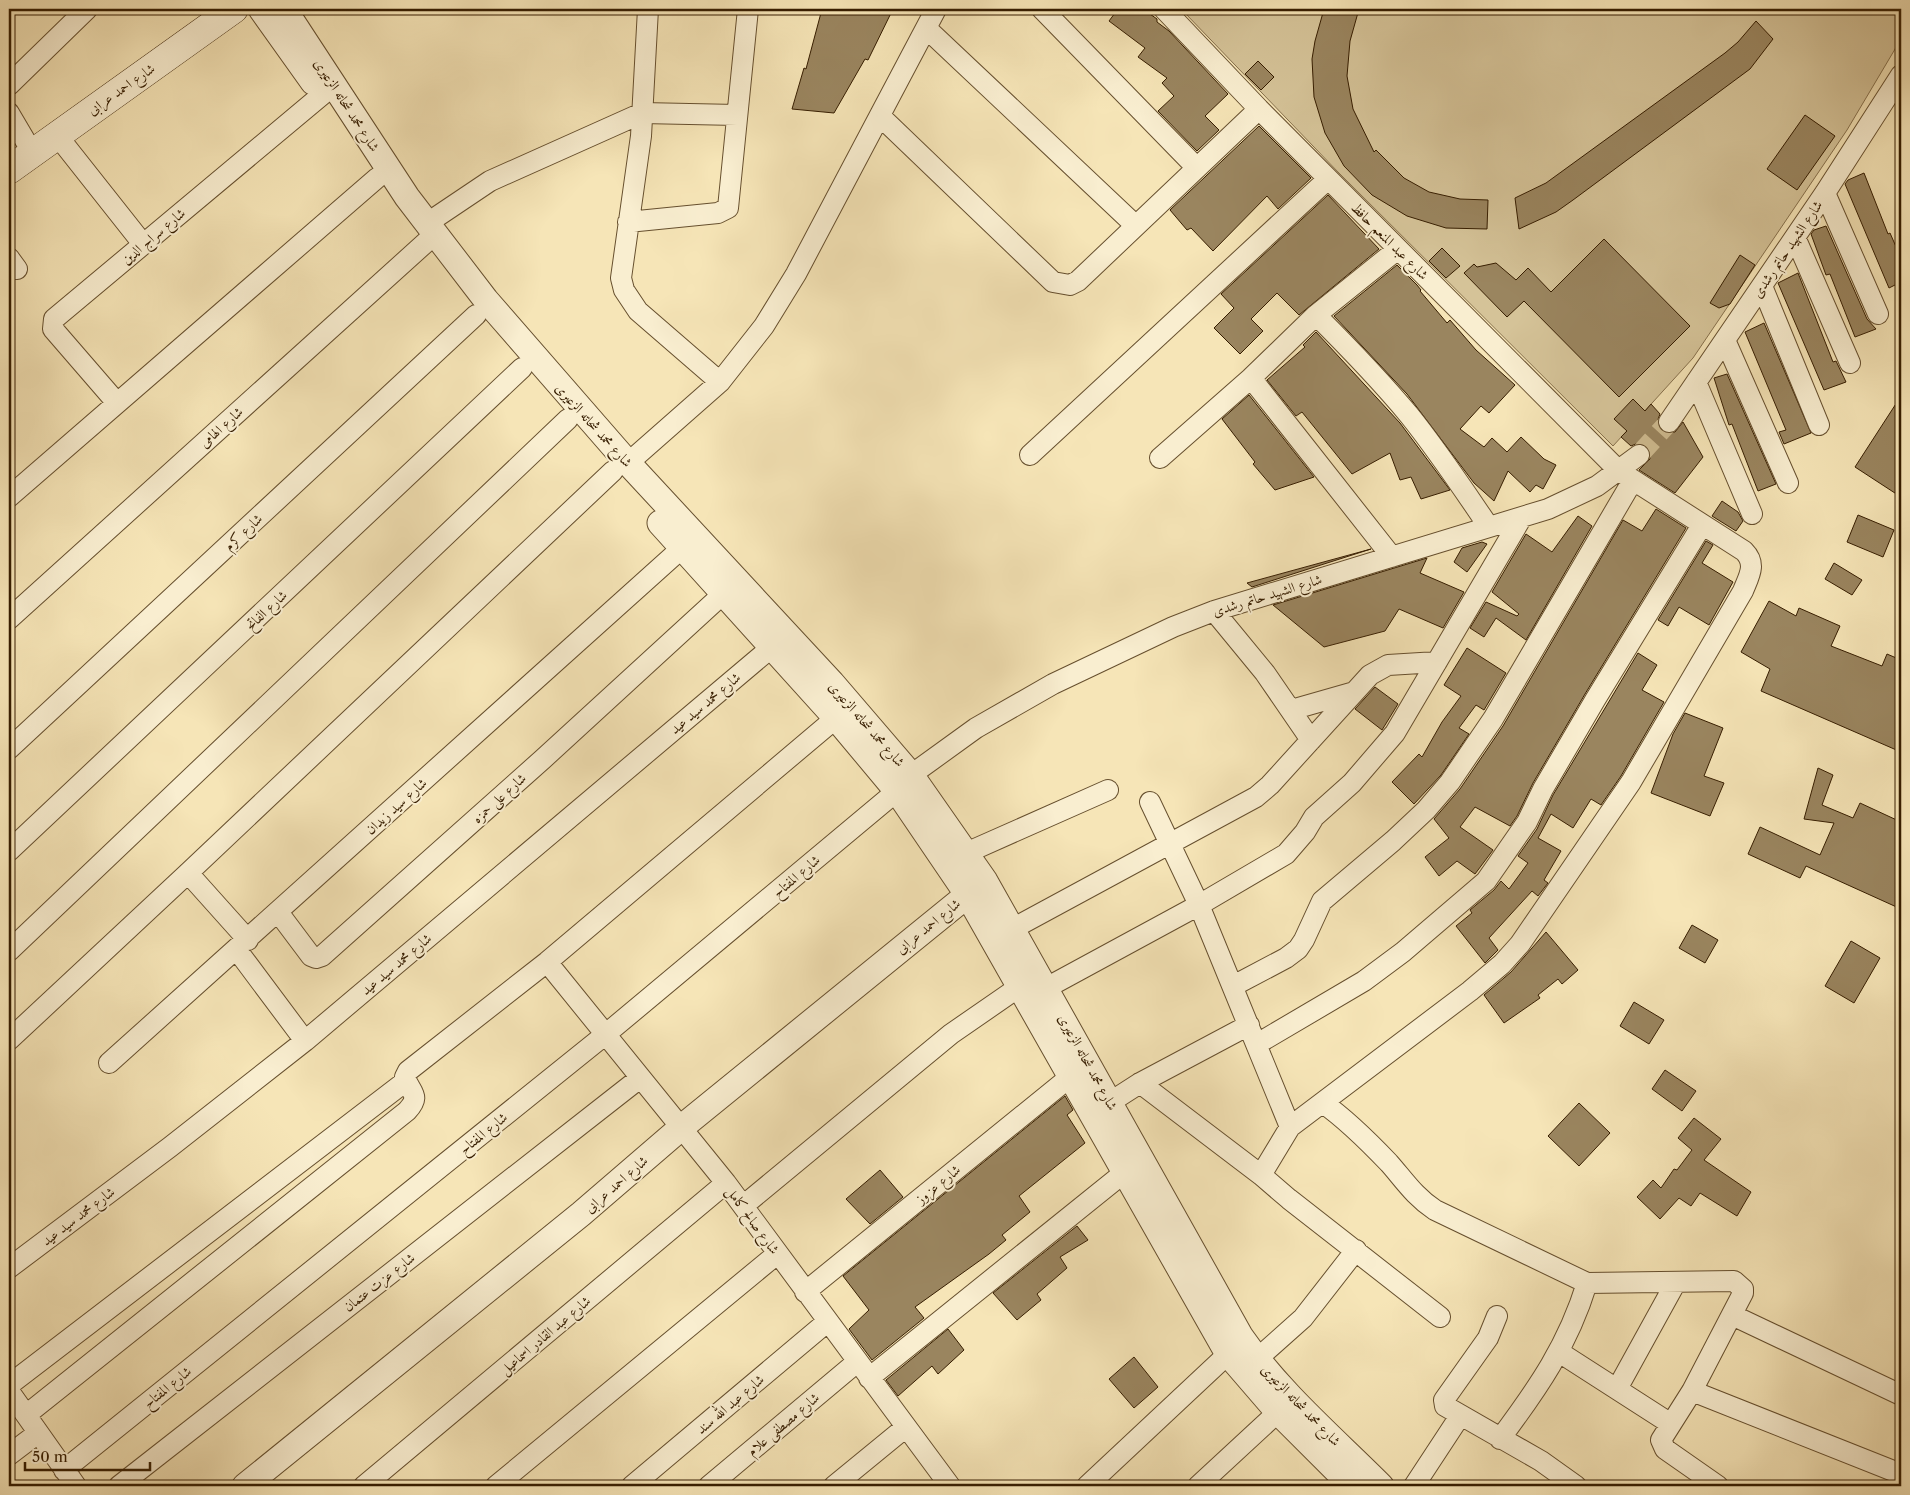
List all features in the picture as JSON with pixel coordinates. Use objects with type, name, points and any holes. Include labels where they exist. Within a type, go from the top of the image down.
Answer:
[{"type":"main road","name":"شارع احمد عرابى","points":[[9,170],[56,134],[234,9]]},
{"type":"street","points":[[9,85],[87,9]]},
{"type":"street","name":"شارع محمد شحاته الزعيرى","points":[[261,9],[328,90],[428,234],[476,315],[568,419],[621,467],[824,690],[844,718],[966,853],[976,888],[1019,987],[1070,1077],[1100,1108],[1226,1314],[1257,1359],[1286,1392],[1345,1477]]},
{"type":"street","name":"شارع محمد شحاته الزعيرى","points":[[284,9],[377,178],[486,300],[621,467],[682,548],[772,647],[824,690]]},
{"type":"street","points":[[648,9],[639,161],[628,222],[621,278],[624,290],[630,301],[720,382]]},
{"type":"street","points":[[628,222],[718,214],[728,208],[748,9]]},
{"type":"street","points":[[9,1040],[621,467],[720,382],[764,326],[796,274],[936,9]]},
{"type":"street","points":[[1042,9],[1196,166]]},
{"type":"street","name":"شارع عبد المنعم حافظ","points":[[1164,9],[1328,179],[1626,475],[1702,526],[1744,551],[1752,562],[1752,569],[1743,591],[1620,799],[1525,937],[1502,964],[1323,1103]]},
{"type":"street","points":[[926,28],[1134,225]]},
{"type":"street","name":"شارع الشهيد حاتم رشدى","points":[[1669,422],[1825,193],[1901,75]]},
{"type":"street","name":"شارع سراج الدين","points":[[116,403],[53,329],[54,319],[328,90]]},
{"type":"street","points":[[880,116],[1053,282],[1070,285],[1078,281],[1196,166],[1259,109]]},
{"type":"street","points":[[9,113],[32,152]]},
{"type":"street","points":[[642,114],[737,115]]},
{"type":"street","name":"شارع الهامى","points":[[9,619],[428,234],[490,181],[642,114]]},
{"type":"street","points":[[56,134],[143,244]]},
{"type":"street","points":[[9,496],[377,178]]},
{"type":"street","points":[[1030,455],[1328,179]]},
{"type":"street","points":[[1825,193],[1878,314]]},
{"type":"street","points":[[1795,237],[1850,363]]},
{"type":"street","points":[[1160,458],[1250,378],[1316,315],[1398,249]]},
{"type":"street","points":[[1762,286],[1818,425]]},
{"type":"street","name":"شارع كرم","points":[[9,750],[476,315]]},
{"type":"street","points":[[1316,315],[1364,364],[1409,415],[1451,470],[1488,527]]},
{"type":"street","points":[[1725,340],[1788,483]]},
{"type":"street","name":"شارع الفاتح","points":[[9,851],[522,368]]},
{"type":"street","points":[[1250,378],[1392,557]]},
{"type":"street","points":[[1696,382],[1752,514]]},
{"type":"street","points":[[9,952],[568,419]]},
{"type":"street","name":"شارع الشهيد حاتم رشدى","points":[[904,783],[976,728],[1053,684],[1132,645],[1214,611],[1522,517],[1573,499],[1626,475],[1639,454]]},
{"type":"street","points":[[1233,986],[1286,958],[1298,948],[1304,940],[1322,901],[1393,841],[1426,810],[1450,782],[1492,719],[1626,475]]},
{"type":"street","points":[[1046,988],[1199,905],[1286,854],[1295,846],[1314,818],[1352,783],[1395,733],[1522,517]]},
{"type":"street","points":[[1257,1044],[1364,980],[1440,922],[1486,881],[1527,822],[1543,789],[1595,700],[1702,526]]},
{"type":"street","name":"شارع سيد زيدان","points":[[109,1063],[682,548]]},
{"type":"street","name":"شارع على حمزه","points":[[278,912],[312,956],[316,958],[322,956],[543,759],[723,594]]},
{"type":"street","points":[[1214,611],[1265,673],[1311,740]]},
{"type":"street","name":"شارع محمد سيد عيد","points":[[9,1268],[170,1147],[305,1041],[772,647]]},
{"type":"street","points":[[1012,929],[1256,796],[1270,785],[1370,674],[1388,665],[1437,662]]},
{"type":"street","points":[[1291,710],[1354,692]]},
{"type":"street","points":[[26,1415],[408,1111],[415,1101],[414,1095],[406,1081],[405,1075],[408,1070],[547,962],[844,718]]},
{"type":"street","name":"شارع محمد شحاته الزعيرى","points":[[904,783],[976,888],[1012,929],[1046,988],[1100,1108],[1125,1172],[1228,1354],[1278,1412],[1345,1477],[1381,1486]]},
{"type":"street","name":"شارع المفتاح","points":[[64,1470],[606,1034],[904,783]]},
{"type":"street","points":[[966,853],[1108,790]]},
{"type":"street","points":[[1150,802],[1199,905],[1290,1127]]},
{"type":"street","points":[[188,873],[242,945],[305,1041]]},
{"type":"street","name":"شارع احمد عرابى","points":[[245,1486],[580,1214],[682,1127],[976,888]]},
{"type":"street","name":"شارع صالح كامل","points":[[547,962],[726,1183],[950,1486]]},
{"type":"street","points":[[743,1206],[951,1034],[1019,987]]},
{"type":"street","points":[[1100,1108],[1140,1083],[1249,1025]]},
{"type":"street","name":"شارع عزوز","points":[[805,1292],[1070,1077]]},
{"type":"street","name":"شارع عزت عتمان","points":[[119,1486],[640,1078]]},
{"type":"street","points":[[9,1385],[406,1081]]},
{"type":"street","points":[[1140,1083],[1261,1175],[1289,1200],[1356,1250],[1440,1317]]},
{"type":"street","points":[[1261,1175],[1290,1127],[1323,1103],[1346,1119],[1365,1137],[1422,1201],[1435,1210],[1587,1283],[1734,1281],[1743,1289],[1743,1294],[1692,1391],[1661,1440],[1662,1447],[1718,1486]]},
{"type":"street","points":[[869,1378],[1125,1172]]},
{"type":"street","name":"شارع عبد القادر اسماعيل","points":[[364,1486],[726,1183]]},
{"type":"street","points":[[1257,1359],[1303,1318],[1356,1250]]},
{"type":"street","points":[[496,1486],[777,1254]]},
{"type":"street","points":[[1617,1390],[1676,1282]]},
{"type":"street","points":[[1500,1439],[1540,1387],[1559,1352],[1580,1306],[1587,1283]]},
{"type":"street","points":[[1732,1315],[1901,1395]]},
{"type":"street","points":[[1497,1316],[1488,1338],[1444,1400],[1444,1406],[1541,1461],[1576,1486]]},
{"type":"street","name":"شارع عبد الله سند","points":[[632,1486],[827,1322]]},
{"type":"street","points":[[1559,1352],[1671,1424]]},
{"type":"street","points":[[1087,1486],[1228,1354]]},
{"type":"street","name":"شارع مصطفى علام","points":[[709,1486],[857,1362]]},
{"type":"street","points":[[9,1391],[76,1486]]},
{"type":"street","points":[[1692,1391],[1901,1474]]},
{"type":"street","points":[[1198,1486],[1278,1412]]},
{"type":"street","points":[[1414,1486],[1460,1416]]},
{"type":"street","points":[[834,1486],[906,1427]]},
{"type":"street","points":[[9,1455],[38,1433]]},
{"type":"shaded area","points":[[1185,9],[1901,9],[1901,39],[1847,130],[1693,358],[1613,446],[1339,173],[1184,12]]},
{"type":"building","points":[[822,9],[893,9],[868,60],[865,59],[834,113],[792,109],[804,68],[806,69]]},
{"type":"building","points":[[1118,9],[1143,9],[1157,19],[1157,22],[1169,31],[1228,94],[1205,116],[1219,130],[1197,151],[1158,111],[1174,96],[1162,83],[1167,78],[1138,57],[1145,48],[1109,21]]},
{"type":"building","points":[[1324,9],[1359,9],[1350,41],[1347,76],[1353,109],[1374,152],[1376,150],[1404,178],[1429,192],[1460,199],[1488,200],[1487,229],[1446,228],[1407,216],[1372,195],[1344,166],[1325,133],[1314,97],[1312,59]]},
{"type":"building","points":[[1756,21],[1773,39],[1750,69],[1556,212],[1519,229],[1515,198],[1546,183],[1725,53],[1738,42]]},
{"type":"building","points":[[1258,61],[1274,77],[1261,90],[1245,74]]},
{"type":"building","points":[[1805,115],[1835,136],[1797,190],[1767,169]]},
{"type":"building","points":[[1259,126],[1311,178],[1278,209],[1267,196],[1213,251],[1191,228],[1187,230],[1170,210]]},
{"type":"building","points":[[1864,173],[1888,234],[1890,233],[1901,258],[1901,282],[1889,288],[1845,184],[1848,180]]},
{"type":"building","points":[[1328,195],[1379,249],[1299,315],[1277,293],[1251,319],[1263,331],[1240,354],[1214,328],[1234,308],[1221,294]]},
{"type":"building","points":[[1826,226],[1867,319],[1876,329],[1855,337],[1830,274],[1826,275],[1811,234],[1814,230]]},
{"type":"building","points":[[1604,239],[1690,326],[1619,397],[1524,301],[1507,317],[1464,273],[1474,264],[1477,267],[1496,263],[1516,280],[1528,268],[1551,292]]},
{"type":"building","points":[[1442,248],[1460,266],[1446,278],[1429,261]]},
{"type":"building","points":[[1740,255],[1755,265],[1730,304],[1719,308],[1710,303]]},
{"type":"building","points":[[1397,265],[1417,285],[1447,323],[1450,320],[1476,350],[1515,385],[1489,413],[1481,406],[1460,429],[1484,447],[1492,438],[1507,452],[1521,437],[1544,459],[1556,465],[1543,489],[1536,485],[1530,492],[1508,471],[1494,501],[1474,483],[1407,394],[1334,316]]},
{"type":"building","points":[[1798,273],[1833,362],[1836,361],[1846,382],[1824,390],[1778,283]]},
{"type":"building","points":[[1764,323],[1811,433],[1784,444],[1779,432],[1786,430],[1745,332]]},
{"type":"building","points":[[1316,332],[1400,423],[1450,490],[1421,499],[1411,477],[1400,480],[1390,453],[1352,474],[1302,412],[1296,416],[1267,380],[1305,347],[1303,345]]},
{"type":"building","points":[[1727,374],[1776,484],[1758,491],[1732,424],[1729,425],[1714,378]]},
{"type":"building","points":[[1249,395],[1314,477],[1275,490],[1253,464],[1255,462],[1222,419]]},
{"type":"building","points":[[1901,396],[1901,497],[1855,467]]},
{"type":"building","points":[[1633,399],[1645,411],[1651,404],[1660,414],[1657,422],[1663,432],[1675,432],[1683,422],[1703,457],[1675,493],[1639,470],[1650,459],[1648,448],[1638,443],[1631,446],[1621,437],[1627,431],[1614,419]]},
{"type":"building","points":[[1722,501],[1738,512],[1743,521],[1736,531],[1712,516]]},
{"type":"building","points":[[1656,509],[1686,528],[1585,694],[1533,783],[1517,816],[1510,826],[1475,807],[1460,827],[1493,850],[1475,874],[1457,861],[1439,876],[1425,857],[1449,838],[1434,819],[1460,789],[1503,726],[1623,520],[1642,531]]},
{"type":"building","points":[[1858,515],[1894,530],[1883,557],[1847,542]]},
{"type":"building","points":[[1578,516],[1592,526],[1526,640],[1496,618],[1484,637],[1470,628],[1486,602],[1517,616],[1519,614],[1492,592],[1526,534],[1552,552]]},
{"type":"building","points":[[1706,541],[1713,545],[1702,563],[1733,582],[1709,625],[1679,607],[1668,626],[1658,620]]},
{"type":"building","points":[[1482,542],[1487,544],[1467,572],[1454,562],[1462,548]]},
{"type":"building","points":[[1371,549],[1252,587],[1247,583]]},
{"type":"building","points":[[1427,558],[1420,573],[1464,592],[1443,628],[1399,609],[1385,631],[1324,647],[1273,605]]},
{"type":"building","points":[[1834,563],[1862,580],[1852,595],[1825,579]]},
{"type":"building","points":[[1769,601],[1796,616],[1799,608],[1840,626],[1831,646],[1882,666],[1887,654],[1901,660],[1901,752],[1761,691],[1770,669],[1741,652]]},
{"type":"building","points":[[1467,648],[1506,673],[1484,710],[1476,705],[1459,728],[1469,734],[1441,775],[1414,804],[1392,782],[1419,754],[1422,757],[1442,722],[1461,696],[1444,685]]},
{"type":"building","points":[[1638,653],[1657,665],[1642,690],[1664,702],[1621,776],[1601,805],[1591,799],[1573,828],[1551,814],[1538,838],[1561,851],[1544,880],[1548,883],[1538,896],[1532,891],[1489,938],[1498,950],[1485,963],[1456,926],[1472,913],[1470,910],[1494,890],[1501,881],[1509,889],[1528,863],[1518,856],[1537,829],[1553,795]]},
{"type":"building","points":[[1375,687],[1398,704],[1382,730],[1355,709]]},
{"type":"building","points":[[1685,713],[1723,728],[1704,776],[1724,783],[1710,816],[1651,793],[1673,734]]},
{"type":"building","points":[[1818,768],[1833,775],[1822,805],[1853,818],[1860,803],[1901,822],[1901,909],[1806,866],[1800,878],[1748,854],[1760,827],[1820,855],[1834,823],[1804,819]]},
{"type":"building","points":[[1692,925],[1718,940],[1705,963],[1679,948]]},
{"type":"building","points":[[1546,932],[1578,970],[1562,984],[1558,979],[1538,995],[1540,998],[1504,1023],[1484,995],[1511,972]]},
{"type":"building","points":[[1851,941],[1880,958],[1854,1003],[1825,986]]},
{"type":"building","points":[[1634,1002],[1664,1020],[1649,1044],[1620,1026]]},
{"type":"building","points":[[1665,1070],[1696,1091],[1682,1111],[1652,1089]]},
{"type":"building","points":[[1065,1096],[1073,1110],[1067,1115],[1085,1143],[1019,1196],[1030,1212],[1002,1235],[1006,1240],[915,1307],[924,1318],[872,1360],[849,1329],[869,1310],[843,1276]]},
{"type":"building","points":[[1579,1103],[1610,1133],[1579,1166],[1548,1136]]},
{"type":"building","points":[[1694,1118],[1721,1139],[1704,1160],[1751,1192],[1737,1216],[1700,1193],[1691,1206],[1679,1198],[1660,1219],[1637,1197],[1653,1180],[1661,1188],[1674,1169],[1677,1170],[1692,1150],[1678,1138]]},
{"type":"building","points":[[880,1170],[903,1197],[870,1224],[846,1199]]},
{"type":"building","points":[[1077,1226],[1088,1240],[1060,1257],[1067,1268],[1037,1294],[1041,1300],[1017,1320],[993,1293]]},
{"type":"building","points":[[948,1329],[964,1350],[938,1374],[932,1366],[898,1396],[886,1380]]},
{"type":"building","points":[[1134,1357],[1158,1387],[1134,1408],[1109,1379]]},
{"type":"tunnel","points":[[1639,455],[1669,422]]}]
